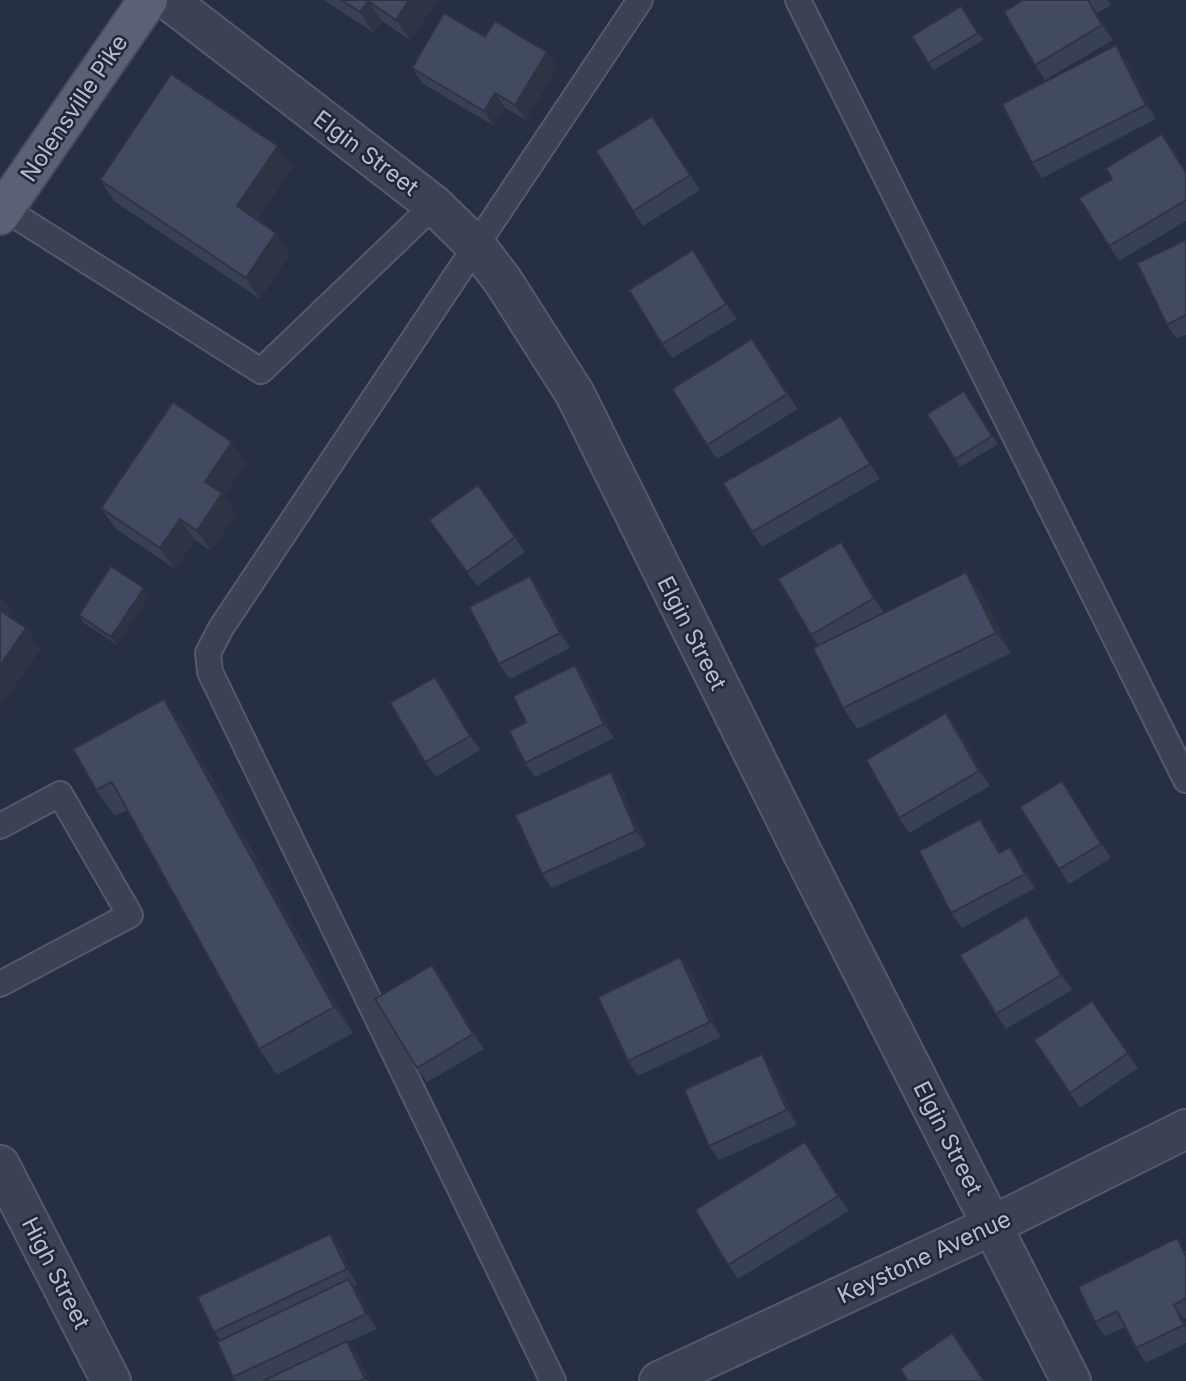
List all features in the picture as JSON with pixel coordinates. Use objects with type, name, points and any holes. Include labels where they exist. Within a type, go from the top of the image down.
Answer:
[{"type":"main road","name":"Nolensville Pike","points":[[1,210],[148,0]]},
{"type":"street","name":"Elgin Street","points":[[167,0],[434,205],[477,247],[529,320],[575,394],[802,852],[1071,1381]]},
{"type":"street","name":"Keystone Avenue","points":[[659,1381],[993,1225],[1186,1129]]},
{"type":"street","name":"High Street","points":[[0,1165],[111,1381]]},
{"type":"lane","points":[[553,1381],[210,672],[208,653],[221,628],[640,0]]},
{"type":"lane","points":[[797,0],[1186,780]]},
{"type":"lane","points":[[1,210],[261,370],[434,205]]},
{"type":"lane","points":[[0,826],[60,794],[130,915],[0,984]]},
{"type":"building","points":[[341,0],[409,0],[396,20],[368,1],[360,12]]},
{"type":"building","points":[[1023,0],[1088,0],[1102,25],[1035,65],[1004,12]]},
{"type":"building","points":[[961,6],[978,33],[928,63],[912,36]]},
{"type":"building","points":[[444,13],[485,37],[495,21],[547,52],[515,105],[495,93],[484,111],[412,68]]},
{"type":"building","points":[[1116,45],[1146,105],[1032,163],[1002,104]]},
{"type":"building","points":[[171,74],[278,146],[237,206],[276,233],[246,278],[100,180]]},
{"type":"building","points":[[652,116],[690,175],[633,211],[596,151]]},
{"type":"building","points":[[1162,134],[1186,173],[1186,200],[1109,246],[1079,198],[1112,179],[1106,168]]},
{"type":"building","points":[[1186,240],[1186,315],[1167,325],[1137,263]]},
{"type":"building","points":[[693,250],[726,304],[662,344],[629,290]]},
{"type":"building","points":[[752,339],[787,394],[707,445],[672,389]]},
{"type":"building","points":[[964,391],[992,436],[955,459],[927,414]]},
{"type":"building","points":[[173,402],[232,442],[205,482],[222,493],[197,531],[180,519],[160,548],[101,508]]},
{"type":"building","points":[[841,416],[870,464],[752,532],[723,483]]},
{"type":"building","points":[[478,485],[515,537],[467,572],[429,520]]},
{"type":"building","points":[[841,542],[874,598],[811,635],[778,579]]},
{"type":"building","points":[[111,566],[144,588],[111,637],[79,615]]},
{"type":"building","points":[[966,572],[996,633],[843,708],[813,648]]},
{"type":"building","points":[[530,576],[560,633],[499,664],[469,607]]},
{"type":"building","points":[[0,610],[26,628],[0,666]]},
{"type":"building","points":[[575,665],[604,724],[525,763],[509,731],[526,722],[513,696]]},
{"type":"building","points":[[435,677],[470,736],[425,762],[390,703]]},
{"type":"building","points":[[164,699],[334,1007],[259,1049],[112,782],[96,790],[73,749]]},
{"type":"building","points":[[946,713],[979,771],[899,818],[866,760]]},
{"type":"building","points":[[611,772],[636,831],[542,874],[515,815]]},
{"type":"building","points":[[1062,781],[1101,844],[1059,869],[1020,807]]},
{"type":"building","points":[[980,819],[999,853],[1010,847],[1025,874],[951,913],[919,851]]},
{"type":"building","points":[[1027,916],[1061,975],[996,1014],[960,955]]},
{"type":"building","points":[[680,957],[710,1022],[628,1061],[598,997]]},
{"type":"building","points":[[432,965],[473,1034],[417,1068],[375,999]]},
{"type":"building","points":[[1092,1001],[1128,1053],[1070,1093],[1034,1040]]},
{"type":"building","points":[[762,1054],[787,1110],[709,1146],[684,1090]]},
{"type":"building","points":[[805,1142],[838,1196],[728,1265],[695,1210]]},
{"type":"building","points":[[330,1234],[347,1269],[214,1332],[197,1297]]},
{"type":"building","points":[[1177,1238],[1186,1256],[1186,1298],[1174,1305],[1184,1325],[1136,1348],[1117,1311],[1095,1322],[1078,1287]]},
{"type":"building","points":[[349,1279],[366,1314],[233,1377],[217,1342]]},
{"type":"building","points":[[952,1333],[984,1381],[908,1381],[900,1369]]},
{"type":"building","points":[[347,1341],[365,1379],[263,1381]]}]
